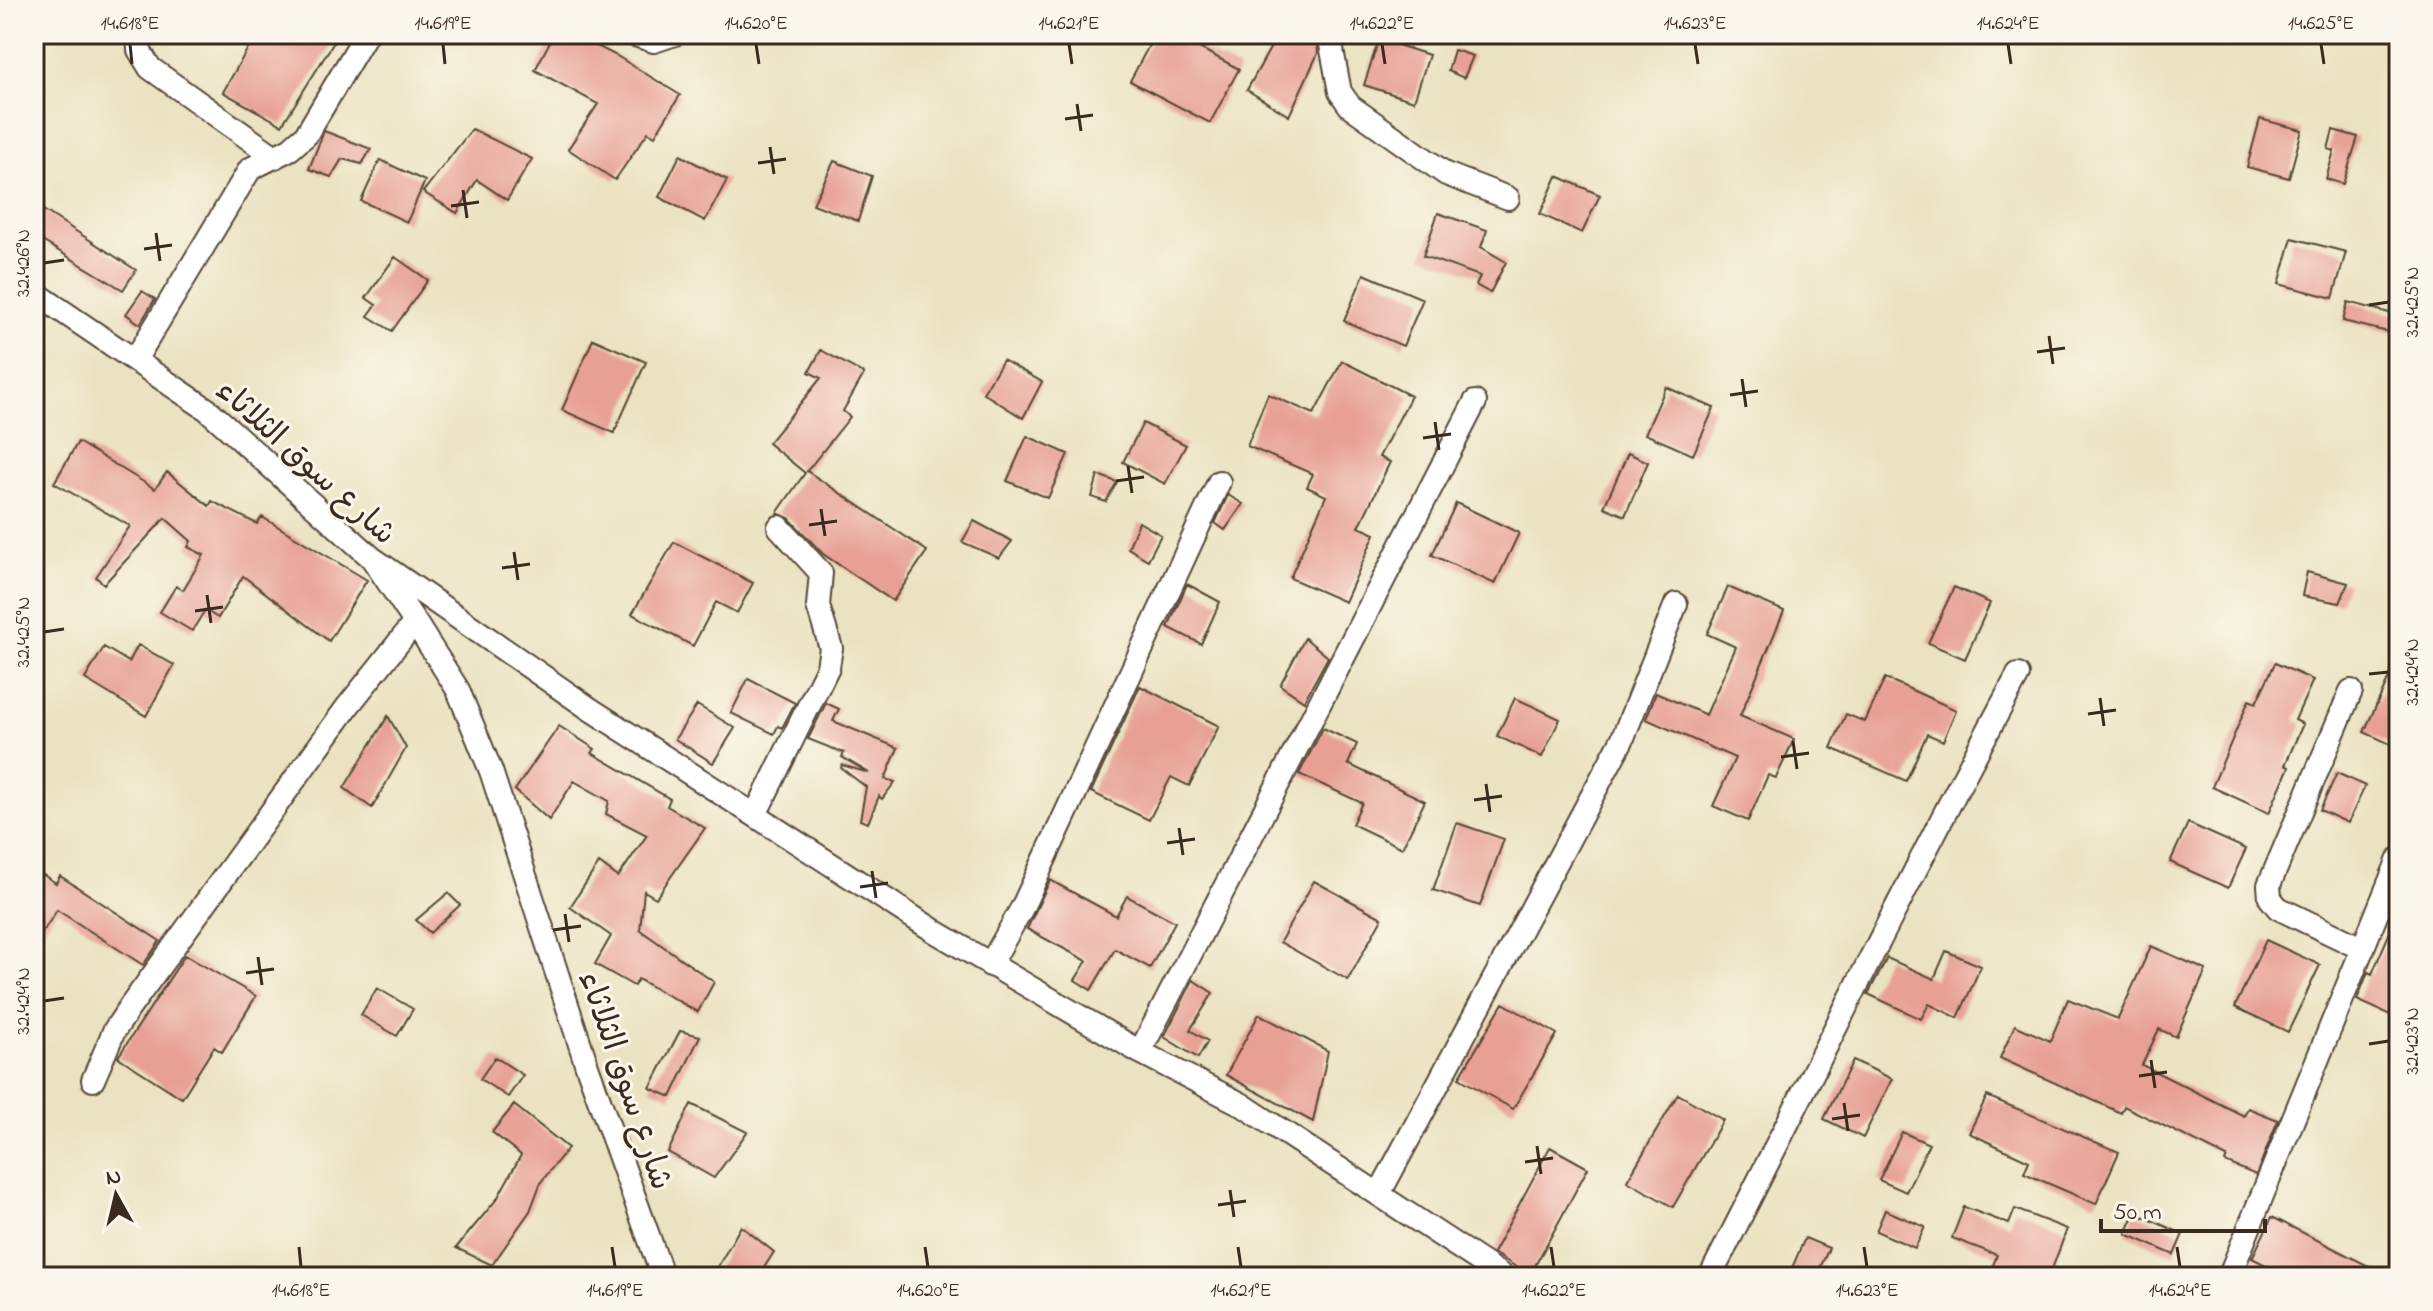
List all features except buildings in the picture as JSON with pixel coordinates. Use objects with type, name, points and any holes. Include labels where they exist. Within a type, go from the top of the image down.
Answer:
[{"type":"street","points":[[138,34],[139,50],[150,68],[275,157]]},
{"type":"street","points":[[135,360],[250,169],[275,157],[306,135],[366,34]]},
{"type":"street","points":[[632,34],[654,41],[675,34]]},
{"type":"street","points":[[1329,34],[1340,92],[1350,106],[1446,174],[1508,198]]},
{"type":"street","name":"شارع سوق الثلاثاء","points":[[34,292],[208,410],[372,558],[415,622],[458,690],[491,771],[582,1051],[663,1277]]},
{"type":"street","points":[[1140,1052],[1475,402]]},
{"type":"street","points":[[990,965],[1022,908],[1219,482]]},
{"type":"street","points":[[755,815],[828,667],[831,648],[818,606],[821,573],[779,527]]},
{"type":"street","points":[[372,558],[590,709],[990,965],[1140,1052],[1241,1104],[1504,1277]]},
{"type":"street","points":[[1379,1194],[1622,740],[1676,604]]},
{"type":"street","points":[[93,1080],[114,1031],[130,1007],[348,706],[415,622]]},
{"type":"street","points":[[1710,1277],[1802,1100],[1870,955],[2018,675]]},
{"type":"street","points":[[2351,691],[2269,885],[2270,898],[2278,908],[2363,949]]},
{"type":"street","points":[[2229,1277],[2399,859]]}]
